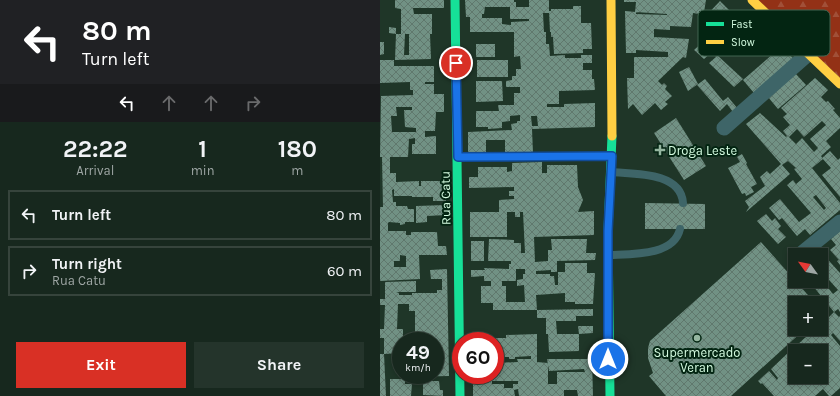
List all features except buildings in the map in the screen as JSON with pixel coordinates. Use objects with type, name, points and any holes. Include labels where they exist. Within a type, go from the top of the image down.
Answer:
[{"type":"street","name":"Rua Catu","points":[[455,0],[460,396]]},
{"type":"street","points":[[610,396],[608,231],[612,172],[611,0]]},
{"type":"street","points":[[752,0],[762,10]]},
{"type":"street","points":[[724,128],[806,56]]},
{"type":"street","points":[[810,56],[840,84]]},
{"type":"street","points":[[808,248],[840,222]]},
{"type":"lane","points":[[458,157],[612,156]]},
{"type":"lane","points":[[612,172],[649,175],[668,180],[677,188],[683,198],[683,204]]},
{"type":"lane","points":[[608,255],[644,253],[659,250],[673,243],[679,236],[680,229]]},
{"type":"green space","points":[[758,0],[840,0],[840,78],[817,56],[830,56],[830,10],[769,10]]},
{"type":"traffic: fast","points":[[455,0],[460,396]]},
{"type":"traffic: fast","points":[[610,396],[608,231],[612,136]]},
{"type":"traffic: slow","points":[[611,0],[612,136]]},
{"type":"traffic: slow","points":[[752,0],[762,10]]},
{"type":"traffic: slow","points":[[811,56],[840,84]]},
{"type":"place","name":"Droga Leste","points":[[660,150]]},
{"type":"place","name":"Supermercado Veran","points":[[697,338]]},
{"type":"route","points":[[456,63],[458,157],[612,156],[608,231],[608,359]]}]
